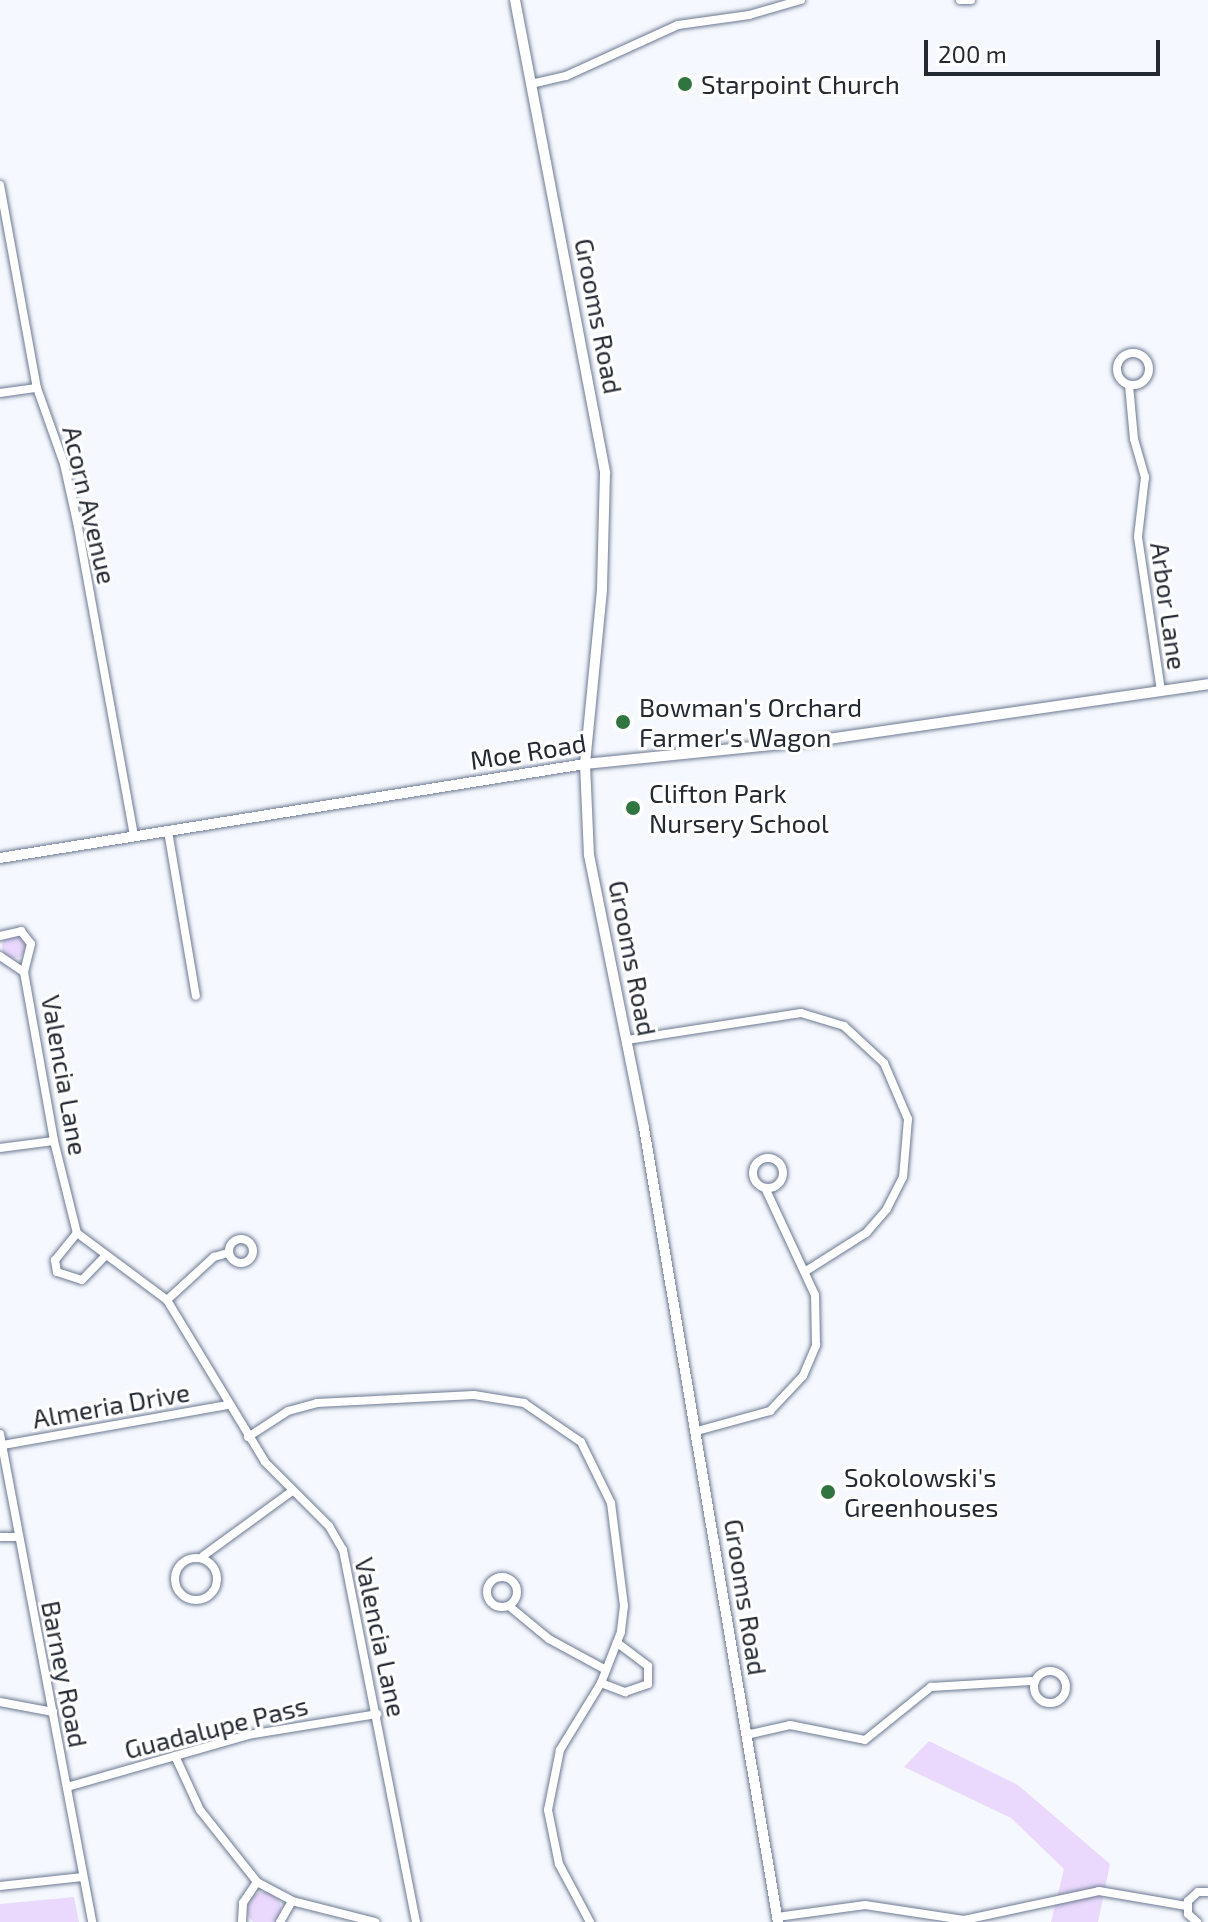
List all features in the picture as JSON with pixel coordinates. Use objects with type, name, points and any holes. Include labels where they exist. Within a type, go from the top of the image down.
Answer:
[{"type":"street","name":"Grooms Road","points":[[515,0],[605,473],[602,590],[585,764],[589,855],[627,1040],[697,1431],[778,1920]]},
{"type":"street","points":[[531,84],[566,76],[678,25],[749,15],[801,0]]},
{"type":"street","points":[[960,0],[971,0]]},
{"type":"street","name":"Acorn Avenue","points":[[0,185],[37,388],[64,464],[134,837]]},
{"type":"street","name":"Arbor Lane","points":[[1129,385],[1141,383],[1149,373],[1148,364],[1139,354],[1125,355],[1118,362],[1118,376],[1129,385],[1145,477],[1138,537],[1161,691]]},
{"type":"street","points":[[0,393],[37,388]]},
{"type":"street","name":"Moe Road","points":[[0,858],[585,764],[821,740],[1208,684]]},
{"type":"street","points":[[168,831],[196,996]]},
{"type":"street","name":"Valencia Lane","points":[[0,936],[14,929],[26,935],[31,957],[24,972],[54,1141],[77,1233],[104,1257],[167,1300],[248,1437],[292,1491],[329,1526],[343,1550],[416,1922]]},
{"type":"street","name":"Valencia Lane","points":[[0,956],[24,972]]},
{"type":"street","points":[[627,1040],[801,1013],[844,1026],[884,1063],[908,1119],[903,1177],[887,1209],[866,1233],[806,1271]]},
{"type":"street","points":[[0,1148],[54,1141]]},
{"type":"street","points":[[697,1431],[761,1417],[803,1376],[816,1345],[819,1318],[806,1271],[765,1188]]},
{"type":"street","points":[[77,1233],[55,1260],[57,1272],[82,1280],[104,1257]]},
{"type":"street","points":[[167,1300],[214,1257],[228,1253]]},
{"type":"street","points":[[248,1437],[288,1411],[317,1403],[474,1395],[504,1397],[537,1410],[581,1442],[611,1503],[623,1568],[617,1643],[601,1683],[560,1750],[548,1810],[559,1864],[590,1922]]},
{"type":"street","name":"Almeria Drive","points":[[3,1445],[227,1405]]},
{"type":"street","name":"Barney Road","points":[[0,1434],[92,1922]]},
{"type":"street","points":[[203,1556],[215,1572],[215,1586],[206,1597],[188,1598],[175,1585],[176,1572],[292,1491]]},
{"type":"street","points":[[0,1537],[18,1537]]},
{"type":"street","points":[[509,1606],[549,1639],[606,1670]]},
{"type":"street","points":[[601,1683],[625,1692],[648,1684],[648,1666],[617,1643]]},
{"type":"street","points":[[746,1735],[790,1725],[865,1740],[931,1687],[1031,1681],[1045,1671],[1056,1673],[1067,1690],[1064,1698],[1050,1702],[1035,1692],[1031,1681]]},
{"type":"street","points":[[0,1702],[53,1712]]},
{"type":"street","name":"Guadalupe Pass","points":[[67,1787],[248,1735],[377,1714]]},
{"type":"street","points":[[175,1756],[200,1810],[257,1882],[292,1901],[375,1922]]},
{"type":"street","points":[[0,1886],[83,1877]]},
{"type":"street","points":[[242,1922],[243,1903],[257,1882]]},
{"type":"street","points":[[778,1920],[865,1905],[964,1920],[1099,1891],[1187,1906],[1197,1922]]},
{"type":"street","points":[[1187,1906],[1194,1894],[1208,1892]]},
{"type":"street","points":[[280,1922],[292,1901]]},
{"type":"shaded area","points":[[14,934],[25,941],[26,946],[19,957],[14,958],[3,951],[2,946],[9,935]]},
{"type":"shaded area","points":[[929,1741],[1018,1785],[1110,1864],[1098,1922],[1051,1922],[1064,1869],[1011,1818],[904,1767]]},
{"type":"shaded area","points":[[264,1892],[276,1897],[281,1909],[276,1921],[264,1926],[252,1921],[247,1909],[252,1897]]},
{"type":"shaded area","points":[[74,1897],[79,1922],[0,1922],[0,1904]]},
{"type":"place","name":"Starpoint Church","points":[[685,84]]},
{"type":"place","name":"Bowman's Orchard Farmer's Wagon","points":[[623,722]]},
{"type":"place","name":"Clifton Park Nursery School","points":[[633,808]]},
{"type":"place","name":"Sokolowski's Greenhouses","points":[[828,1492]]}]
